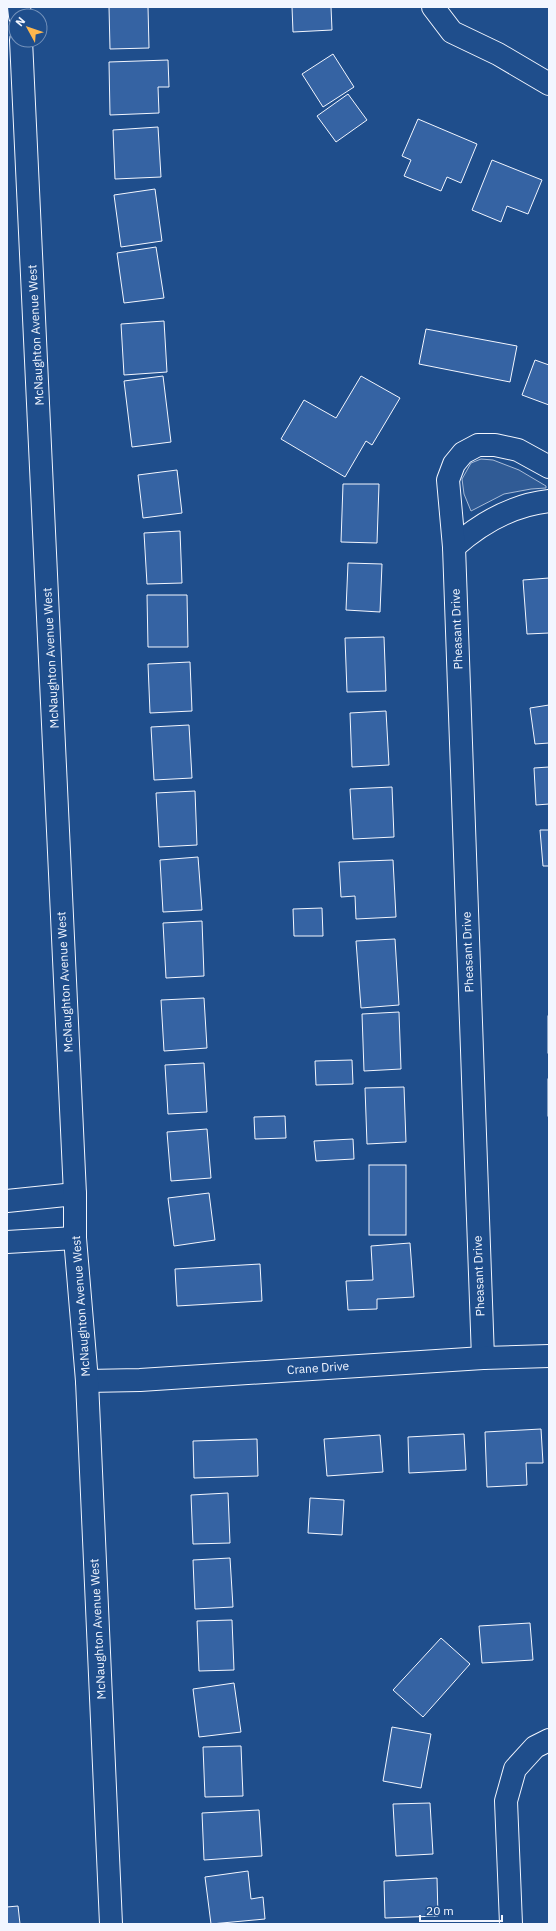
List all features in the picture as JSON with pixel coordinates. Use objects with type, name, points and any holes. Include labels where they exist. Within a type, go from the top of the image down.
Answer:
[{"type":"street","points":[[433,7],[452,32],[498,54],[549,84]]},
{"type":"street","name":"McNaughton Avenue West","points":[[21,48],[75,1194],[75,1238],[86,1381],[111,1924]]},
{"type":"street","name":"Pheasant Drive","points":[[483,1358],[454,547],[448,480],[454,464],[463,453],[478,445],[495,445],[518,450],[549,467]]},
{"type":"street","points":[[454,547],[470,532],[492,519],[516,509],[549,500]]},
{"type":"street","points":[[7,1201],[75,1194]]},
{"type":"street","points":[[7,1242],[75,1238]]},
{"type":"street","name":"Crane Drive","points":[[86,1381],[140,1380],[483,1358],[549,1356]]},
{"type":"street","points":[[511,1924],[506,1801],[515,1769],[535,1747],[549,1740]]},
{"type":"shaded area","points":[[481,459],[493,460],[519,470],[546,486],[546,488],[504,494],[471,511],[464,494],[462,479],[471,463]]},
{"type":"building","points":[[109,7],[148,7],[149,48],[110,49]]},
{"type":"building","points":[[292,7],[331,7],[332,30],[293,32]]},
{"type":"building","points":[[333,54],[354,87],[323,107],[302,74]]},
{"type":"building","points":[[168,60],[169,87],[158,87],[159,113],[110,115],[109,62]]},
{"type":"building","points":[[348,94],[367,120],[336,142],[317,116]]},
{"type":"building","points":[[418,119],[477,144],[461,183],[447,177],[441,191],[404,176],[411,160],[402,156]]},
{"type":"building","points":[[158,127],[161,177],[115,179],[113,130]]},
{"type":"building","points":[[492,160],[542,180],[528,214],[507,206],[501,222],[472,210]]},
{"type":"building","points":[[155,189],[162,241],[121,247],[114,195]]},
{"type":"building","points":[[156,247],[164,298],[124,303],[117,253]]},
{"type":"building","points":[[164,321],[167,372],[124,375],[121,324]]},
{"type":"building","points":[[426,329],[517,346],[510,382],[419,364]]},
{"type":"building","points":[[535,360],[549,365],[549,405],[522,395]]},
{"type":"building","points":[[163,376],[171,442],[132,447],[124,381]]},
{"type":"building","points":[[361,376],[400,398],[372,445],[366,441],[345,477],[281,439],[304,400],[336,418]]},
{"type":"building","points":[[177,470],[182,513],[143,518],[138,475]]},
{"type":"building","points":[[343,484],[379,484],[377,543],[341,542]]},
{"type":"building","points":[[180,531],[182,583],[147,584],[144,533]]},
{"type":"building","points":[[348,563],[382,564],[380,612],[346,610]]},
{"type":"building","points":[[549,578],[549,633],[527,634],[523,580]]},
{"type":"building","points":[[147,595],[187,595],[188,647],[148,647]]},
{"type":"building","points":[[384,637],[386,691],[347,692],[345,638]]},
{"type":"building","points":[[190,662],[192,711],[150,713],[148,664]]},
{"type":"building","points":[[549,705],[549,743],[535,744],[530,708]]},
{"type":"building","points":[[386,711],[389,765],[352,767],[350,713]]},
{"type":"building","points":[[189,725],[192,778],[154,780],[151,727]]},
{"type":"building","points":[[549,767],[549,804],[536,805],[534,768]]},
{"type":"building","points":[[392,787],[394,837],[353,839],[350,789]]},
{"type":"building","points":[[195,791],[197,845],[159,847],[156,793]]},
{"type":"building","points":[[540,830],[549,830],[549,866],[543,866]]},
{"type":"building","points":[[198,857],[202,910],[163,912],[160,860]]},
{"type":"building","points":[[393,860],[396,917],[356,919],[355,896],[341,897],[339,862]]},
{"type":"building","points":[[322,908],[323,936],[294,936],[293,909]]},
{"type":"building","points":[[202,921],[204,976],[166,978],[163,923]]},
{"type":"building","points":[[395,939],[399,1005],[361,1008],[356,941]]},
{"type":"building","points":[[204,998],[207,1048],[164,1051],[161,1000]]},
{"type":"building","points":[[399,1012],[401,1069],[364,1071],[362,1014]]},
{"type":"building","points":[[549,1016],[549,1053],[548,1053]]},
{"type":"building","points":[[352,1060],[353,1084],[316,1085],[315,1061]]},
{"type":"building","points":[[204,1063],[207,1112],[168,1114],[165,1065]]},
{"type":"building","points":[[549,1079],[549,1116],[548,1116]]},
{"type":"building","points":[[404,1087],[406,1142],[367,1144],[365,1088]]},
{"type":"building","points":[[285,1116],[286,1138],[255,1139],[254,1117]]},
{"type":"building","points":[[207,1129],[211,1178],[171,1181],[167,1132]]},
{"type":"building","points":[[353,1139],[354,1159],[316,1161],[314,1141]]},
{"type":"building","points":[[369,1165],[406,1165],[406,1235],[369,1235]]},
{"type":"building","points":[[209,1193],[215,1240],[174,1246],[168,1198]]},
{"type":"building","points":[[410,1243],[414,1297],[377,1299],[377,1309],[348,1310],[346,1281],[373,1280],[371,1246]]},
{"type":"building","points":[[260,1264],[262,1301],[177,1306],[175,1269]]},
{"type":"building","points":[[541,1429],[543,1463],[526,1463],[527,1485],[487,1487],[485,1432]]},
{"type":"building","points":[[464,1434],[466,1470],[409,1473],[408,1437]]},
{"type":"building","points":[[380,1435],[383,1472],[327,1476],[324,1439]]},
{"type":"building","points":[[257,1439],[258,1476],[194,1478],[193,1441]]},
{"type":"building","points":[[228,1493],[230,1543],[193,1544],[191,1495]]},
{"type":"building","points":[[310,1498],[344,1500],[342,1535],[308,1533]]},
{"type":"building","points":[[230,1558],[233,1607],[195,1609],[193,1560]]},
{"type":"building","points":[[232,1620],[234,1670],[199,1671],[197,1621]]},
{"type":"building","points":[[530,1623],[533,1660],[482,1663],[479,1626]]},
{"type":"building","points":[[441,1638],[470,1664],[423,1717],[393,1690]]},
{"type":"building","points":[[234,1683],[241,1732],[199,1737],[193,1689]]},
{"type":"building","points":[[392,1727],[431,1734],[421,1788],[383,1781]]},
{"type":"building","points":[[241,1746],[243,1796],[205,1797],[203,1747]]},
{"type":"building","points":[[430,1803],[433,1854],[396,1856],[393,1804]]},
{"type":"building","points":[[259,1810],[262,1856],[204,1860],[202,1813]]},
{"type":"building","points":[[248,1871],[251,1899],[263,1897],[265,1919],[211,1924],[205,1877]]},
{"type":"building","points":[[437,1878],[438,1916],[385,1918],[384,1881]]},
{"type":"building","points":[[18,1906],[20,1924],[7,1924],[7,1907]]}]
